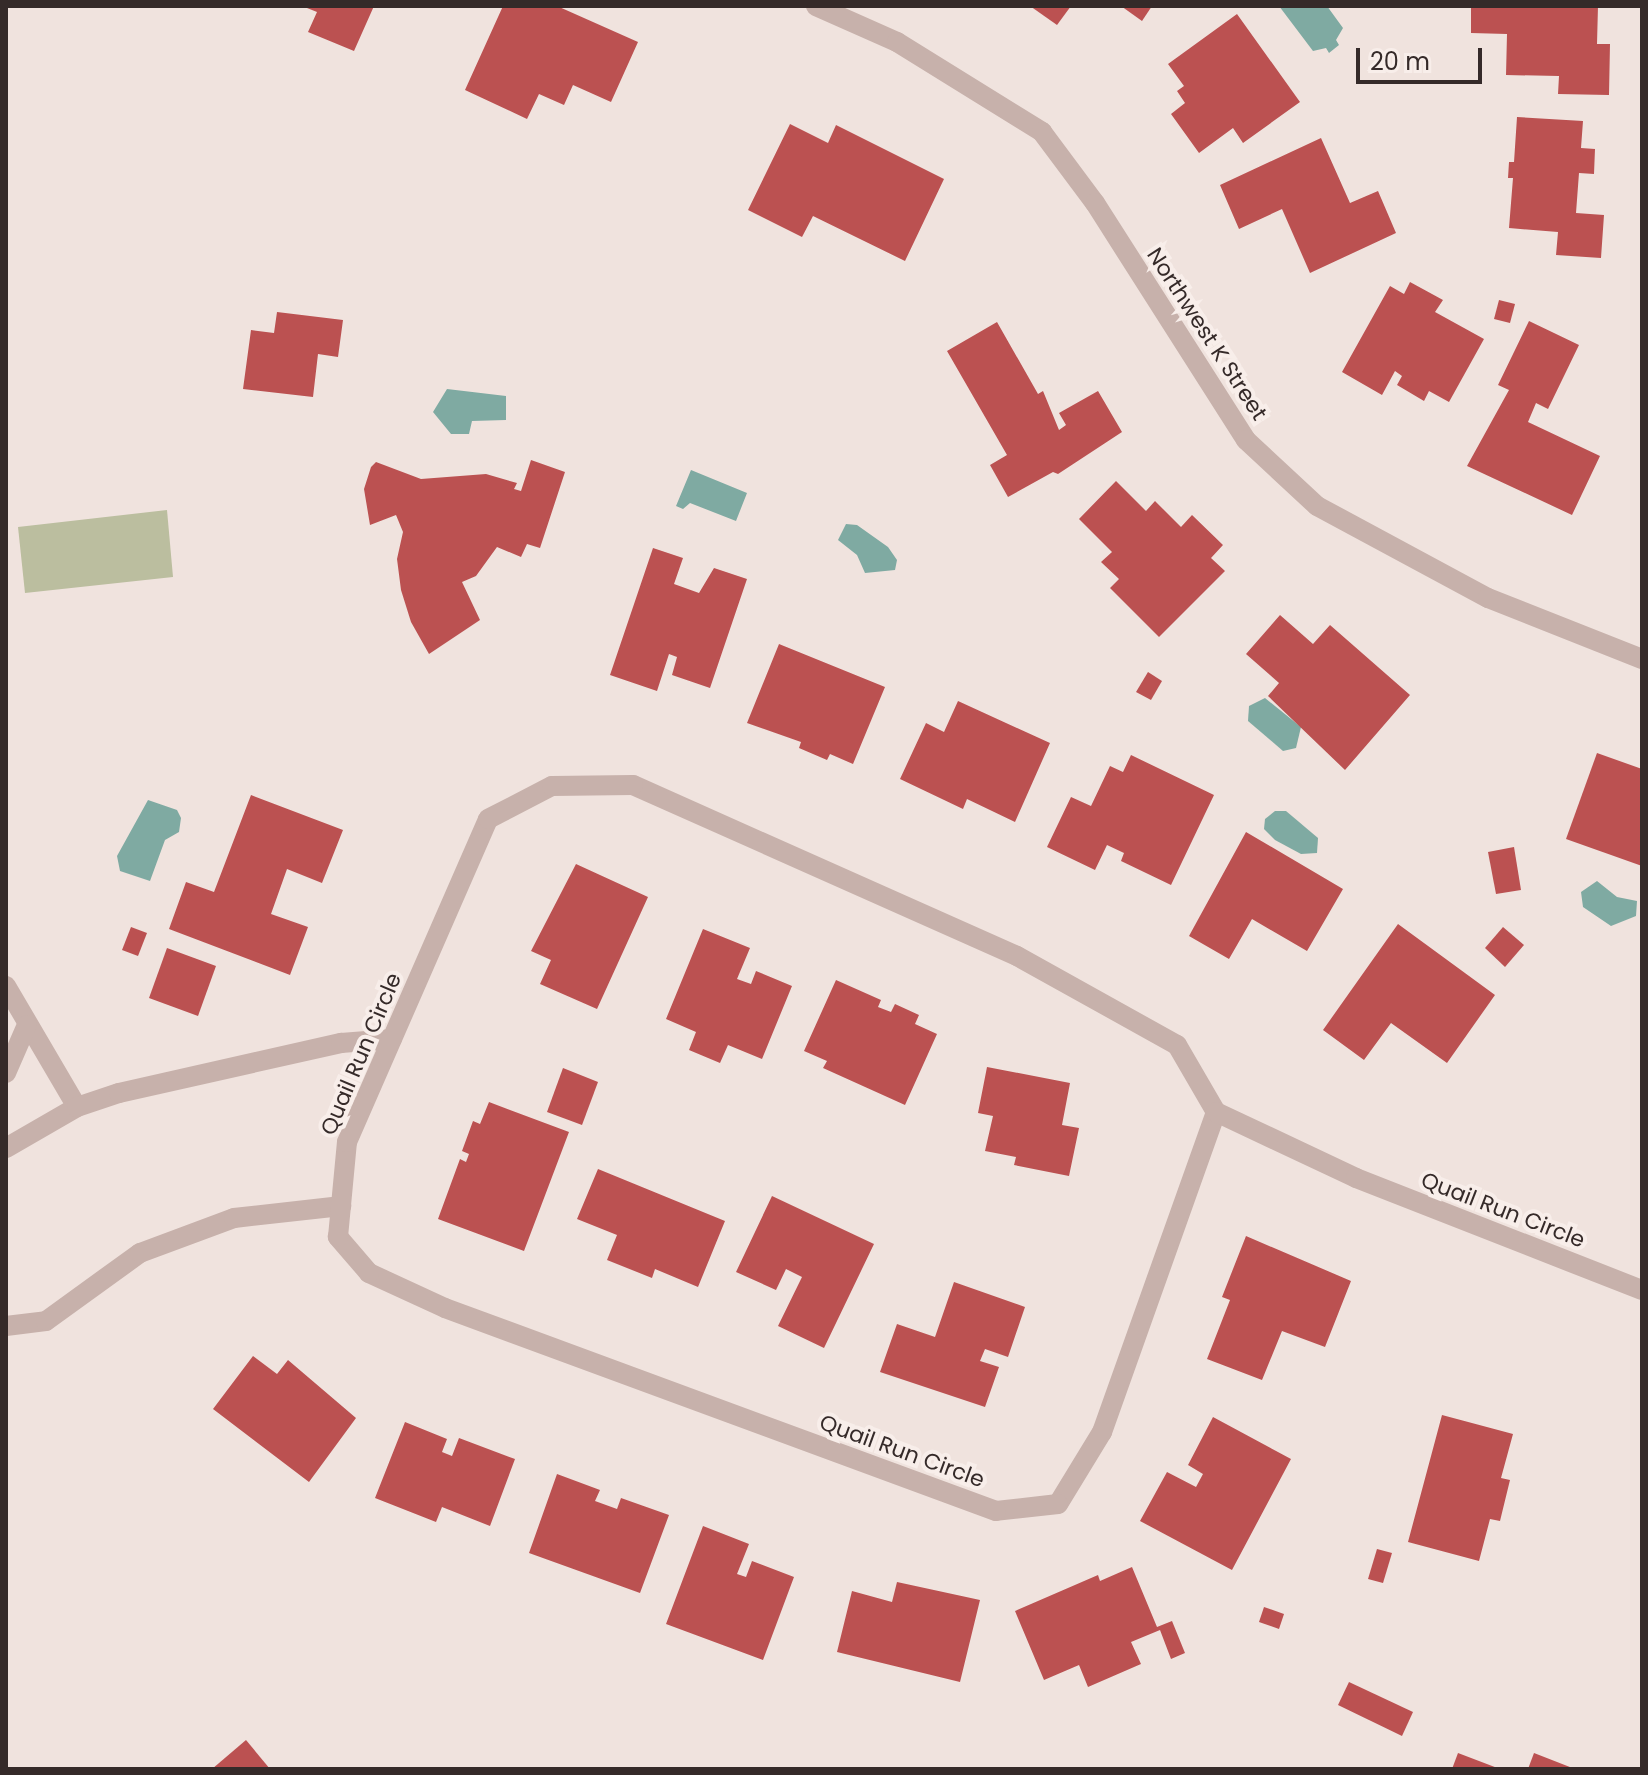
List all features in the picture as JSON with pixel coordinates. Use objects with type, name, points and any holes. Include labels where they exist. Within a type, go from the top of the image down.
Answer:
[{"type":"street","name":"Northwest K Street","points":[[816,6],[897,42],[1042,132],[1095,203],[1246,440],[1317,506],[1488,598],[1642,659]]},
{"type":"street","name":"Quail Run Circle","points":[[1216,1112],[1102,1432],[1058,1504],[996,1511],[407,1291],[369,1273],[338,1237],[347,1142],[488,819],[552,786],[633,785],[1017,956],[1177,1045],[1216,1112],[1356,1178],[1642,1290]]},
{"type":"street","points":[[6,986],[77,1107]]},
{"type":"street","points":[[6,1073],[27,1025]]},
{"type":"street","points":[[6,1148],[77,1107],[237,1065],[392,1039]]},
{"type":"street","points":[[6,1326],[46,1321],[140,1253],[234,1218],[341,1206]]},
{"type":"green space","points":[[167,510],[173,577],[25,593],[18,527]]},
{"type":"water","points":[[1279,6],[1327,6],[1343,28],[1336,40],[1339,45],[1329,53],[1326,48],[1313,51]]},
{"type":"water","points":[[447,389],[506,396],[506,420],[472,421],[469,434],[451,434],[433,412]]},
{"type":"water","points":[[691,470],[747,493],[736,521],[690,503],[683,509],[676,506]]},
{"type":"water","points":[[846,524],[857,525],[888,547],[897,560],[895,570],[865,573],[857,555],[838,540]]},
{"type":"water","points":[[1265,698],[1301,727],[1296,748],[1283,751],[1248,721],[1249,706]]},
{"type":"water","points":[[148,800],[177,810],[181,818],[179,832],[165,840],[150,881],[120,871],[117,856]]},
{"type":"water","points":[[1275,811],[1286,811],[1318,838],[1317,853],[1301,854],[1275,840],[1264,829],[1265,819]]},
{"type":"water","points":[[1597,881],[1617,897],[1637,901],[1636,916],[1611,926],[1583,907],[1581,892]]},
{"type":"building","points":[[302,6],[374,6],[354,51],[308,32],[317,12]]},
{"type":"building","points":[[503,6],[557,6],[638,42],[611,102],[573,85],[564,105],[539,94],[527,119],[465,90]]},
{"type":"building","points":[[1030,6],[1071,6],[1057,25]]},
{"type":"building","points":[[1121,6],[1152,6],[1142,21]]},
{"type":"building","points":[[1471,6],[1598,6],[1597,44],[1610,44],[1609,95],[1558,94],[1559,76],[1506,75],[1507,34],[1471,33]]},
{"type":"building","points":[[1237,14],[1300,102],[1243,143],[1233,128],[1199,153],[1171,114],[1185,103],[1177,91],[1184,86],[1168,64]]},
{"type":"building","points":[[1517,117],[1583,121],[1581,148],[1595,149],[1594,174],[1579,173],[1576,213],[1604,215],[1601,258],[1556,255],[1558,232],[1509,228],[1513,178],[1508,178],[1509,162],[1514,162]]},
{"type":"building","points":[[790,124],[828,143],[836,125],[944,179],[905,261],[813,216],[802,237],[748,210]]},
{"type":"building","points":[[1321,138],[1350,203],[1378,191],[1396,233],[1310,273],[1282,209],[1239,229],[1220,185]]},
{"type":"building","points":[[1410,282],[1443,300],[1435,312],[1484,339],[1449,402],[1429,391],[1424,401],[1397,385],[1402,376],[1395,371],[1382,395],[1342,372],[1390,286],[1404,294]]},
{"type":"building","points":[[1499,300],[1515,304],[1510,323],[1494,319]]},
{"type":"building","points":[[277,312],[343,320],[338,357],[318,354],[313,397],[243,389],[251,330],[274,333]]},
{"type":"building","points":[[1529,321],[1579,345],[1548,409],[1536,403],[1528,422],[1600,456],[1572,515],[1467,466],[1509,390],[1498,385]]},
{"type":"building","points":[[997,322],[1038,394],[1043,391],[1059,430],[1066,425],[1059,413],[1098,391],[1122,432],[1058,474],[1053,472],[1008,497],[990,465],[1007,455],[947,351]]},
{"type":"building","points":[[531,460],[565,472],[540,548],[527,544],[521,557],[497,547],[476,576],[462,582],[480,620],[429,654],[411,622],[401,590],[397,559],[403,532],[396,515],[370,525],[364,489],[371,467],[376,462],[421,479],[486,474],[517,483],[514,489],[521,491]]},
{"type":"building","points":[[1116,481],[1146,511],[1155,501],[1181,527],[1192,515],[1223,545],[1211,558],[1225,571],[1159,637],[1110,588],[1119,579],[1101,562],[1112,552],[1079,519]]},
{"type":"building","points":[[653,548],[683,558],[674,584],[699,593],[714,568],[747,579],[710,688],[672,675],[677,657],[669,654],[657,691],[610,675]]},
{"type":"building","points":[[1280,615],[1313,644],[1330,625],[1410,695],[1345,770],[1268,696],[1279,683],[1246,654]]},
{"type":"building","points":[[779,644],[885,687],[853,764],[830,754],[827,760],[799,748],[801,742],[747,723]]},
{"type":"building","points":[[1148,672],[1162,681],[1151,700],[1136,692]]},
{"type":"building","points":[[958,701],[1050,743],[1015,822],[967,799],[963,809],[900,779],[926,723],[944,732]]},
{"type":"building","points":[[1597,753],[1642,769],[1642,866],[1566,839]]},
{"type":"building","points":[[1131,755],[1214,795],[1171,885],[1121,861],[1124,853],[1107,845],[1095,870],[1047,847],[1071,797],[1091,806],[1110,766],[1123,772]]},
{"type":"building","points":[[251,795],[343,830],[322,883],[287,869],[271,914],[308,927],[290,975],[169,929],[186,882],[214,892]]},
{"type":"building","points":[[1246,832],[1343,889],[1307,951],[1252,919],[1229,959],[1189,936]]},
{"type":"building","points":[[1514,847],[1521,890],[1496,894],[1488,852]]},
{"type":"building","points":[[576,864],[648,897],[597,1009],[540,984],[551,960],[531,951]]},
{"type":"building","points":[[1398,924],[1495,995],[1447,1063],[1391,1023],[1364,1060],[1323,1030]]},
{"type":"building","points":[[131,927],[147,933],[138,956],[122,950]]},
{"type":"building","points":[[1503,927],[1524,945],[1505,967],[1485,948]]},
{"type":"building","points":[[703,929],[750,948],[737,979],[751,984],[756,971],[792,986],[762,1059],[728,1045],[720,1063],[689,1050],[696,1032],[666,1019]]},
{"type":"building","points":[[167,948],[216,966],[198,1016],[149,998]]},
{"type":"building","points":[[836,980],[881,1000],[878,1007],[891,1012],[895,1004],[919,1015],[915,1024],[937,1034],[905,1105],[823,1068],[827,1061],[804,1051]]},
{"type":"building","points":[[987,1067],[1070,1083],[1062,1125],[1079,1128],[1069,1176],[1014,1165],[1016,1157],[985,1151],[993,1116],[978,1113]]},
{"type":"building","points":[[563,1068],[598,1082],[582,1125],[547,1112]]},
{"type":"building","points":[[489,1102],[569,1132],[524,1251],[438,1219],[460,1159],[466,1162],[469,1154],[462,1151],[473,1121],[480,1124]]},
{"type":"building","points":[[598,1169],[725,1221],[698,1287],[655,1269],[652,1278],[607,1260],[617,1235],[577,1219]]},
{"type":"building","points":[[772,1196],[874,1244],[824,1348],[778,1326],[802,1277],[786,1269],[776,1290],[736,1272]]},
{"type":"building","points":[[1246,1236],[1351,1281],[1325,1347],[1282,1331],[1262,1380],[1207,1359],[1230,1300],[1222,1297]]},
{"type":"building","points":[[954,1282],[1025,1307],[1008,1357],[985,1349],[980,1361],[999,1367],[985,1407],[880,1372],[897,1324],[935,1337]]},
{"type":"building","points":[[253,1356],[277,1374],[288,1360],[356,1418],[309,1482],[213,1409]]},
{"type":"building","points":[[1442,1415],[1513,1434],[1501,1478],[1510,1480],[1500,1521],[1490,1519],[1479,1561],[1408,1542]]},
{"type":"building","points":[[1213,1417],[1291,1459],[1232,1570],[1140,1521],[1167,1472],[1196,1487],[1203,1474],[1188,1465]]},
{"type":"building","points":[[405,1422],[447,1439],[442,1452],[452,1456],[459,1438],[515,1459],[490,1526],[442,1507],[436,1522],[375,1498]]},
{"type":"building","points":[[557,1474],[600,1490],[595,1501],[617,1509],[621,1498],[669,1515],[640,1593],[529,1553]]},
{"type":"building","points":[[703,1526],[749,1544],[737,1574],[746,1577],[752,1561],[794,1577],[763,1660],[666,1624]]},
{"type":"building","points":[[1377,1549],[1392,1553],[1383,1583],[1368,1579]]},
{"type":"building","points":[[1132,1567],[1157,1627],[1172,1621],[1185,1653],[1171,1659],[1160,1630],[1131,1642],[1141,1664],[1088,1687],[1079,1665],[1044,1680],[1015,1611],[1098,1575],[1100,1581]]},
{"type":"building","points":[[897,1582],[980,1600],[960,1682],[837,1652],[852,1591],[892,1602]]},
{"type":"building","points":[[1264,1607],[1284,1614],[1279,1629],[1259,1622]]},
{"type":"building","points":[[1349,1682],[1413,1712],[1402,1736],[1338,1705]]},
{"type":"building","points":[[246,1740],[270,1769],[212,1769]]},
{"type":"building","points":[[1458,1753],[1500,1769],[1452,1769]]},
{"type":"building","points":[[1534,1753],[1575,1769],[1528,1769]]}]
